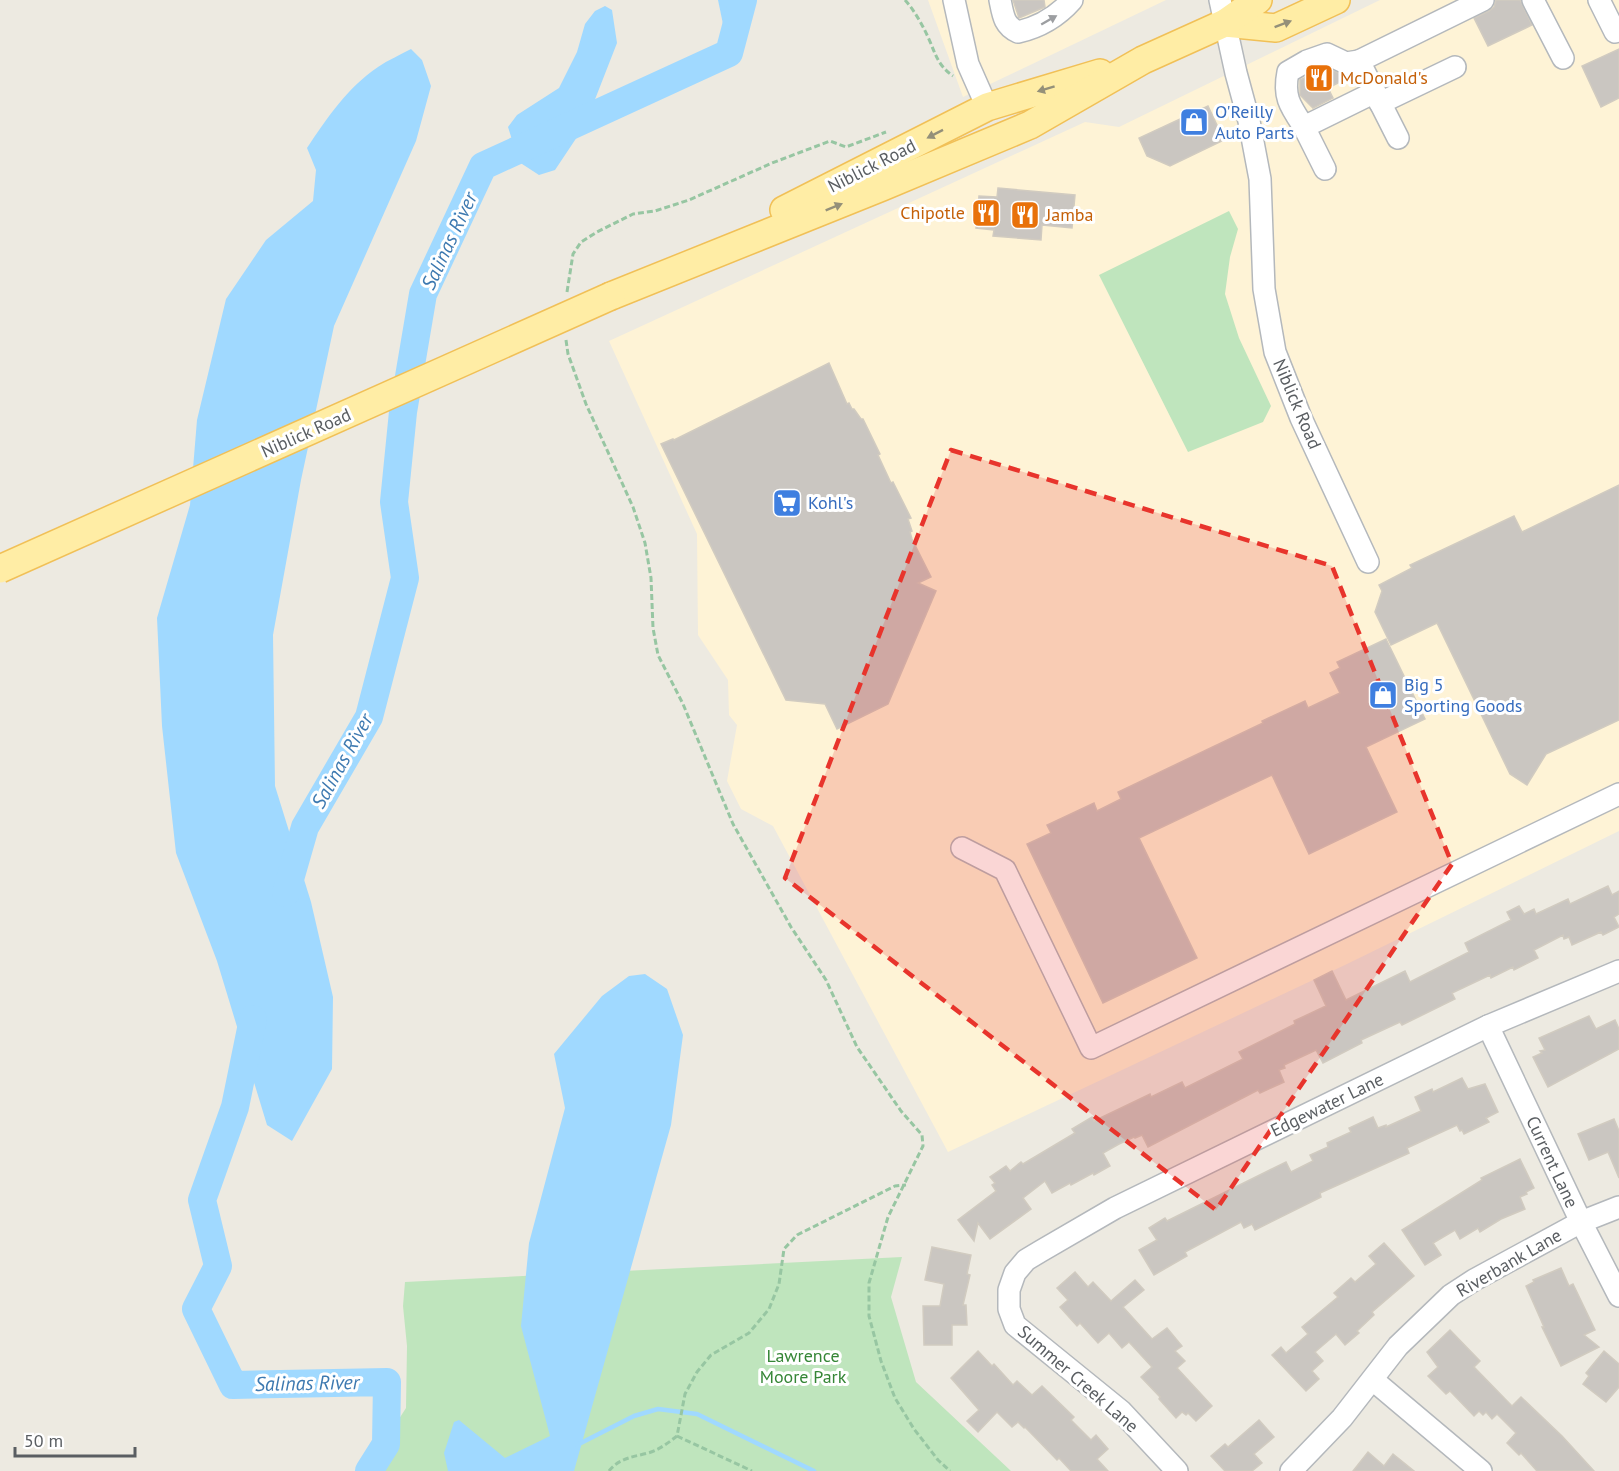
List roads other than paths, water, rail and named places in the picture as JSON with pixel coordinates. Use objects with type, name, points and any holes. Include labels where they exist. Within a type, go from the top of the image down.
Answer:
[{"type":"main road","name":"Niblick Road","points":[[0,569],[611,296],[882,188],[1030,125],[1223,12],[1258,0]]},
{"type":"main road","name":"Niblick Road","points":[[1223,12],[1276,28],[1336,0]]},
{"type":"main road","name":"Niblick Road","points":[[611,296],[891,139],[987,107],[1143,60]]},
{"type":"street","points":[[954,0],[968,64],[987,107]]},
{"type":"street","points":[[1000,0],[1005,23],[1018,32],[1050,20],[1063,11],[1072,0]]},
{"type":"street","points":[[1325,169],[1304,126],[1290,105],[1285,88],[1288,72],[1307,60],[1328,54],[1346,63],[1359,61],[1483,0]]},
{"type":"street","points":[[1533,0],[1563,58]]},
{"type":"street","points":[[1599,0],[1615,32]]},
{"type":"street","name":"Niblick Road","points":[[1223,12],[1234,66],[1249,121],[1260,179],[1264,289],[1275,352],[1300,418],[1368,562]]},
{"type":"street","points":[[1359,61],[1398,138]]},
{"type":"street","points":[[1304,126],[1455,67]]},
{"type":"street","points":[[962,848],[1005,870],[1091,1048],[1619,794]]},
{"type":"street","name":"Edgewater Lane","points":[[1041,1251],[1115,1208],[1488,1026],[1619,971]]},
{"type":"street","name":"Current Lane","points":[[1488,1026],[1581,1222],[1619,1296]]},
{"type":"street","name":"Riverbank Lane","points":[[1291,1471],[1342,1418],[1398,1346],[1451,1295],[1474,1280],[1581,1222],[1619,1207]]},
{"type":"street","name":"Summer Creek Lane","points":[[1041,1251],[1026,1260],[1015,1273],[1009,1290],[1009,1310],[1015,1324],[1121,1411],[1177,1471]]},
{"type":"street","points":[[1372,1380],[1481,1471]]},
{"type":"water","points":[[718,0],[743,0],[729,53]]},
{"type":"water","points":[[605,6],[612,10],[617,43],[585,125],[555,170],[539,175],[519,162],[508,127],[517,115],[559,88],[577,52],[585,24],[595,11]]},
{"type":"water","points":[[411,49],[422,60],[431,86],[416,141],[334,326],[301,480],[273,635],[275,786],[311,902],[333,997],[332,1069],[292,1141],[267,1125],[217,961],[176,853],[162,726],[157,618],[190,505],[197,420],[226,299],[266,240],[313,201],[316,170],[307,148],[330,115],[367,75]]},
{"type":"water","points":[[645,974],[667,989],[683,1035],[671,1125],[574,1471],[448,1471],[444,1453],[454,1422],[459,1420],[505,1458],[550,1436],[521,1326],[529,1243],[565,1108],[554,1054],[602,996],[629,976]]},
{"type":"waterway","name":"Salinas River","points":[[286,893],[305,827],[369,717],[405,578],[394,502],[403,412],[423,294],[483,166],[729,53],[743,0]]},
{"type":"waterway","name":"Salinas River","points":[[253,1019],[235,1107],[202,1200],[218,1266],[196,1309],[233,1385],[387,1382],[386,1444],[369,1471]]},
{"type":"waterway","points":[[577,1445],[634,1416],[658,1409],[697,1414],[814,1471]]},
{"type":"place","name":"McDonald's","points":[[1319,78]]},
{"type":"place","name":"O'Reilly Auto Parts","points":[[1194,122]]},
{"type":"place","name":"Chipotle","points":[[986,213]]},
{"type":"place","name":"Jamba","points":[[1025,215]]},
{"type":"place","name":"Kohl's","points":[[787,503]]},
{"type":"place","name":"Big 5 Sporting Goods","points":[[1383,695]]},
{"type":"park label","name":"Lawrence Moore Park","points":[[803,1366]]}]
